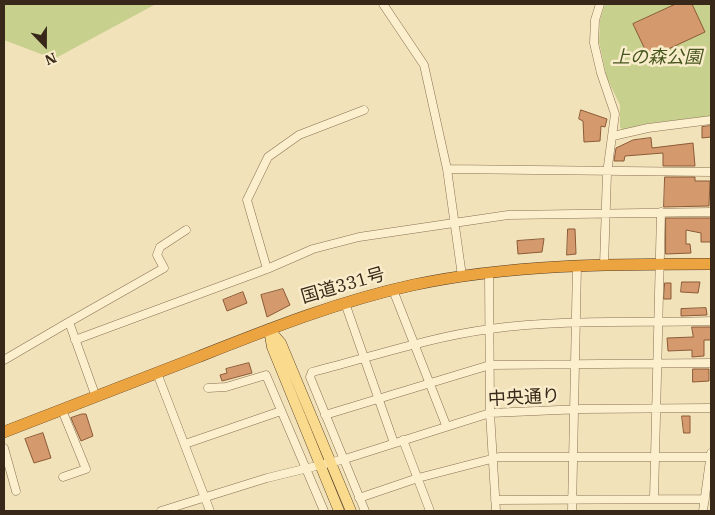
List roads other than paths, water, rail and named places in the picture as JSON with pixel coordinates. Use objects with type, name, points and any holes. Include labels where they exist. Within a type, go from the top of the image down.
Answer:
[{"type":"highway","name":"国道331号","points":[[4,432],[269,329],[345,303],[393,290],[462,276],[577,265],[711,264]]},
{"type":"main road","points":[[269,329],[281,343],[326,464],[339,511]]},
{"type":"main road","points":[[326,464],[351,511]]},
{"type":"street","points":[[383,4],[424,65],[447,169],[462,276]]},
{"type":"street","points":[[600,4],[595,20],[594,43],[601,73],[614,105],[613,136],[607,173],[604,265]]},
{"type":"street","points":[[267,269],[247,200],[268,157],[299,135],[364,110]]},
{"type":"street","points":[[613,136],[648,128],[711,120]]},
{"type":"street","points":[[447,169],[564,169],[607,173],[711,172]]},
{"type":"street","points":[[75,340],[267,269],[314,249],[359,237],[508,215],[605,212],[711,212]]},
{"type":"street","points":[[654,498],[661,212]]},
{"type":"street","points":[[4,360],[164,268],[157,255],[160,246],[186,230]]},
{"type":"street","points":[[572,511],[577,265]]},
{"type":"street","points":[[489,273],[491,458],[496,511]]},
{"type":"street","points":[[393,290],[446,425]]},
{"type":"street","points":[[345,303],[394,443]]},
{"type":"street","points":[[365,511],[310,377],[312,372],[414,345],[490,329],[576,321],[711,321]]},
{"type":"street","points":[[69,322],[96,397]]},
{"type":"street","points":[[325,415],[430,385],[490,365],[711,364]]},
{"type":"street","points":[[157,373],[210,511]]},
{"type":"street","points":[[208,388],[226,387],[266,375],[324,511]]},
{"type":"street","name":"中央通り","points":[[161,511],[306,468],[344,459],[446,425],[490,413],[574,409],[711,408]]},
{"type":"street","points":[[62,410],[86,469],[63,477]]},
{"type":"street","points":[[184,444],[281,411]]},
{"type":"street","points":[[403,440],[430,511]]},
{"type":"street","points":[[4,448],[16,491]]},
{"type":"street","points":[[359,498],[418,478],[491,458],[711,455],[703,511]]},
{"type":"street","points":[[495,500],[704,499]]},
{"type":"park label","name":"上の森公園","points":[[657,58]]}]
